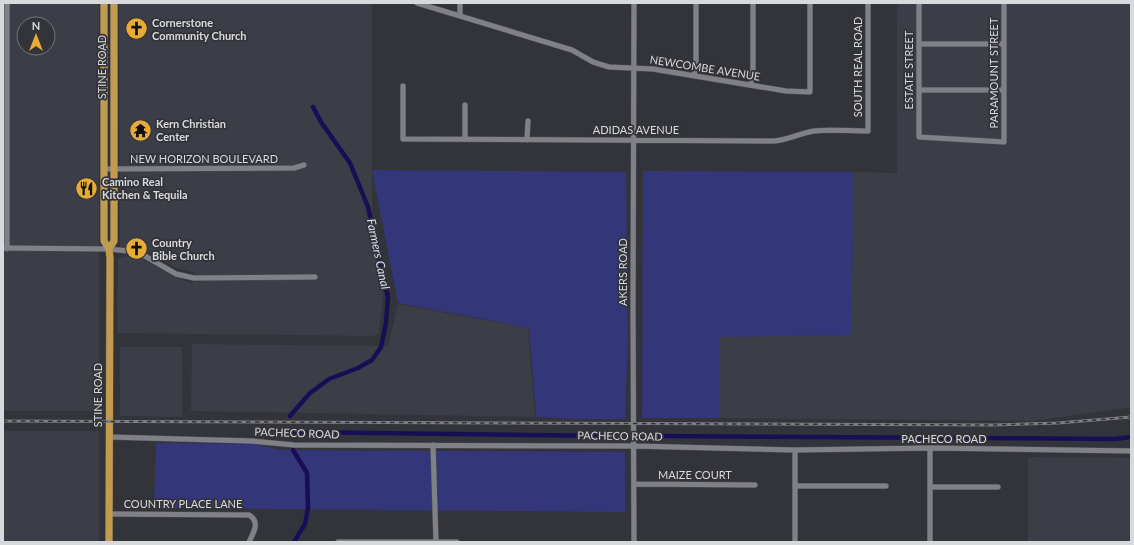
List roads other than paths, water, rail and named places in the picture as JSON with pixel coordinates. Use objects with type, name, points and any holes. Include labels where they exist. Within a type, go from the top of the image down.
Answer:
[{"type":"main road","name":"STINE ROAD","points":[[104,3],[104,241],[109,249],[110,542]]},
{"type":"main road","name":"STINE ROAD","points":[[109,249],[114,241],[114,3]]},
{"type":"main road","points":[[104,31],[109,67],[110,70],[113,71]]},
{"type":"main road","points":[[104,72],[108,80],[109,104],[113,106]]},
{"type":"street","points":[[7,3],[5,248],[109,249],[138,253],[156,262],[169,271],[185,277],[194,278],[315,277]]},
{"type":"street","name":"NEWCOMBE AVENUE","points":[[416,3],[572,50],[601,65],[617,68],[653,69],[790,92],[810,92],[810,3]]},
{"type":"street","points":[[460,3],[460,16]]},
{"type":"street","name":"AKERS ROAD","points":[[634,3],[634,542]]},
{"type":"street","points":[[694,76],[696,60],[696,3]]},
{"type":"street","points":[[750,85],[753,70],[753,3]]},
{"type":"street","name":"SOUTH REAL ROAD","points":[[868,3],[868,131]]},
{"type":"street","name":"ESTATE STREET","points":[[920,3],[920,137],[1004,142]]},
{"type":"street","name":"PARAMOUNT STREET","points":[[1004,3],[1004,142]]},
{"type":"street","points":[[920,44],[1004,44]]},
{"type":"street","name":"ADIDAS AVENUE","points":[[403,86],[403,139],[774,141],[791,139],[812,132],[868,131]]},
{"type":"street","points":[[920,90],[1004,90]]},
{"type":"street","points":[[465,105],[465,139]]},
{"type":"street","points":[[528,121],[528,140]]},
{"type":"street","name":"NEW HORIZON BOULEVARD","points":[[104,169],[294,168],[304,165]]},
{"type":"street","name":"PACHECO ROAD","points":[[110,437],[252,440],[294,444],[634,446],[795,450],[930,448],[1131,450]]},
{"type":"street","points":[[433,445],[436,542]]},
{"type":"street","points":[[930,448],[930,542]]},
{"type":"street","points":[[795,450],[795,542]]},
{"type":"street","name":"MAIZE COURT","points":[[634,484],[756,485]]},
{"type":"street","points":[[795,486],[886,486]]},
{"type":"street","points":[[930,487],[998,487]]},
{"type":"street","name":"COUNTRY PLACE LANE","points":[[110,514],[249,515],[254,519],[256,526],[249,542]]},
{"type":"street","points":[[338,542],[456,542]]},
{"type":"waterway","name":"Farmers Canal","points":[[290,416],[310,393],[329,379],[358,368],[372,360],[381,347],[386,323],[388,297],[368,207],[350,163],[321,122],[313,107]]},
{"type":"waterway","points":[[290,434],[294,432],[612,436]]},
{"type":"waterway","points":[[658,436],[1115,439],[1131,437]]},
{"type":"waterway","name":"Farmers Canal","points":[[293,450],[307,473],[308,508],[305,524],[294,542]]},
{"type":"railway","points":[[3,421],[994,425],[1058,423],[1131,417]]},
{"type":"place","name":"Cornerstone Community Church","points":[[137,29]]},
{"type":"place","name":"Kern Christian Center","points":[[141,130]]},
{"type":"place","name":"Camino Real Kitchen & Tequila","points":[[86,188]]},
{"type":"place","name":"Country Bible Church","points":[[137,249]]}]
